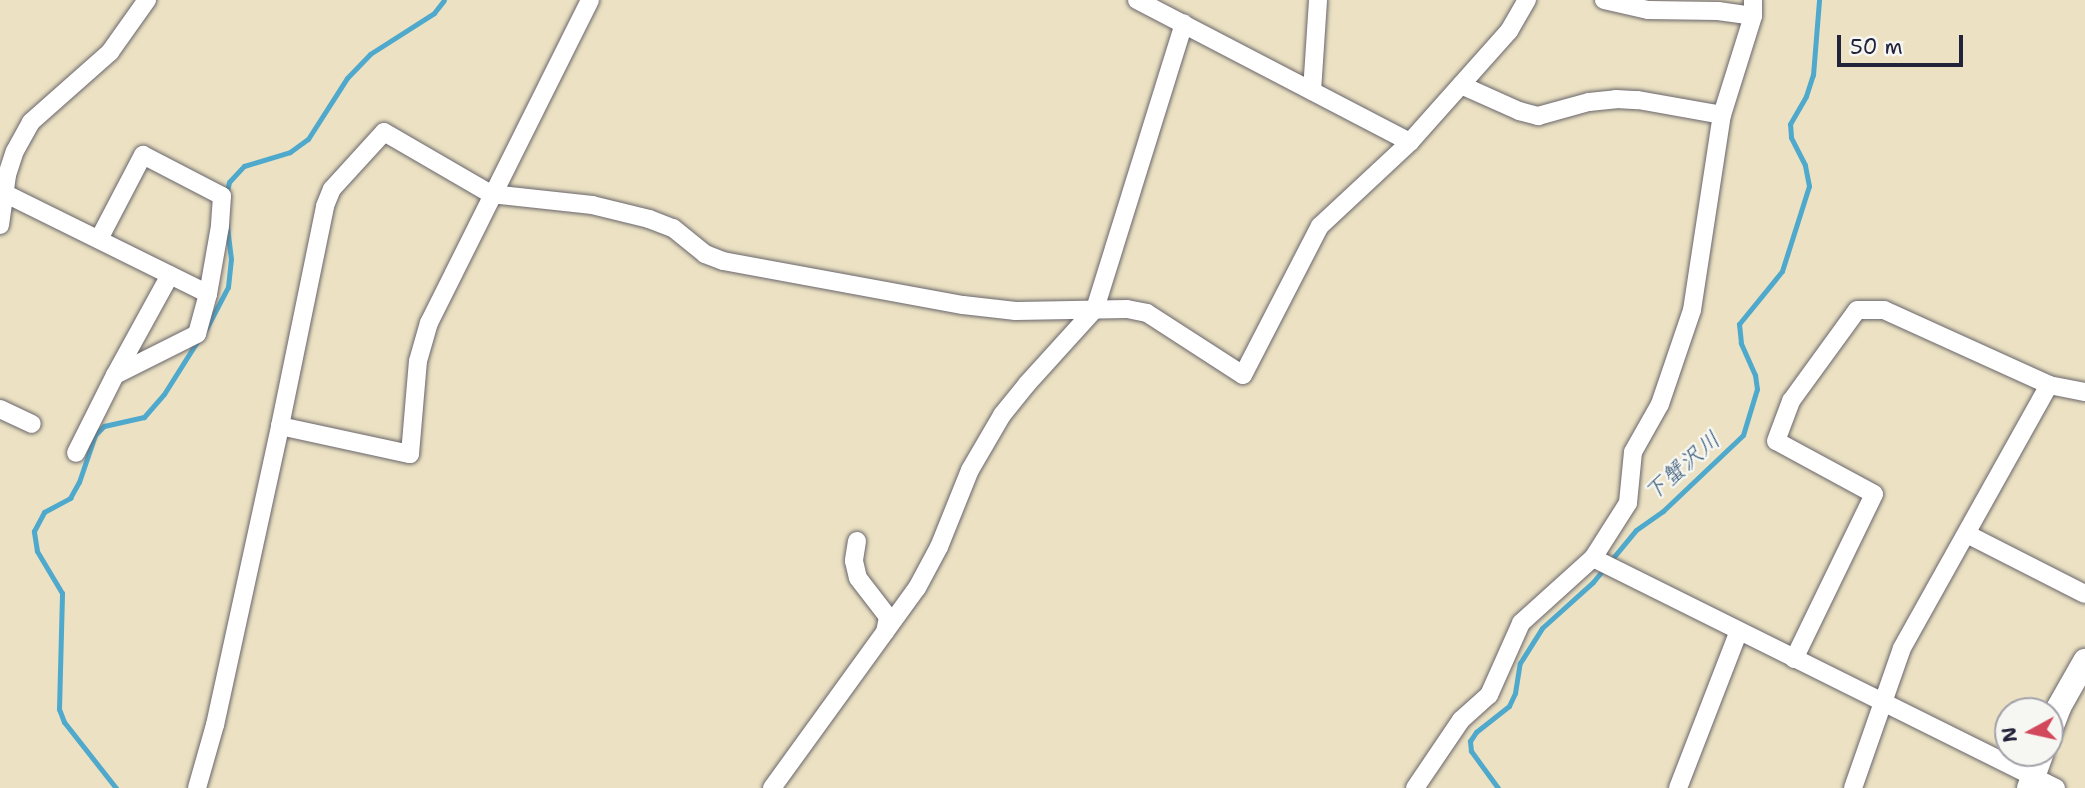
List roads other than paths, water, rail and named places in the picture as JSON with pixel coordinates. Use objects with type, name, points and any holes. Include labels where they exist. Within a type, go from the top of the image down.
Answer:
[{"type":"street","points":[[0,225],[2,192],[15,151],[31,122],[110,52],[147,0]]},
{"type":"street","points":[[280,426],[410,454],[418,361],[429,323],[590,0]]},
{"type":"street","points":[[1137,0],[1410,142]]},
{"type":"street","points":[[1312,91],[1318,0]]},
{"type":"street","points":[[197,788],[215,726],[325,206],[332,189],[384,132],[491,194],[592,205],[649,219],[673,228],[705,254],[723,261],[963,305],[1016,311],[1127,309],[1147,313],[1243,375],[1320,226],[1410,142],[1509,31],[1527,0]]},
{"type":"street","points":[[1415,788],[1461,720],[1489,695],[1521,623],[1593,558],[1628,503],[1633,452],[1660,404],[1692,310],[1721,115],[1753,8],[1648,10],[1604,0]]},
{"type":"street","points":[[772,788],[929,569],[970,470],[1002,415],[1095,309],[1184,24]]},
{"type":"street","points":[[1461,85],[1519,111],[1538,116],[1589,102],[1616,99],[1638,100],[1721,115]]},
{"type":"street","points":[[99,239],[143,155],[222,196],[220,226],[208,294],[197,334],[115,374]]},
{"type":"street","points":[[2,192],[208,294]]},
{"type":"street","points":[[76,453],[115,374],[170,275]]},
{"type":"street","points":[[1794,659],[1874,494],[1776,441],[1791,401],[1857,310],[1884,310],[2049,385],[2085,392]]},
{"type":"street","points":[[1853,788],[1902,648],[2049,385]]},
{"type":"street","points":[[0,409],[32,424]]},
{"type":"street","points":[[1967,534],[2085,594]]},
{"type":"street","points":[[857,541],[854,561],[858,579],[888,617],[885,632]]},
{"type":"street","points":[[1593,558],[1882,703],[2031,783],[2056,788]]},
{"type":"street","points":[[1678,788],[1739,631]]},
{"type":"street","points":[[2064,698],[2085,661]]},
{"type":"waterway","points":[[226,196],[229,182],[244,166],[290,152],[308,139],[347,78],[370,54],[434,13],[444,0]]},
{"type":"waterway","name":"下蟹沢川","points":[[1498,788],[1471,751],[1470,741],[1476,732],[1509,706],[1515,693],[1520,663],[1542,628],[1593,582],[1636,530],[1663,511],[1743,435],[1757,389],[1755,375],[1741,343],[1739,324],[1782,271],[1809,186],[1805,165],[1791,137],[1790,124],[1806,96],[1813,75],[1819,0]]},
{"type":"waterway","points":[[206,329],[228,287],[231,259],[227,226]]},
{"type":"waterway","points":[[116,788],[64,722],[59,709],[62,593],[37,551],[34,531],[44,512],[70,498],[79,482],[95,435],[104,426],[144,417],[164,394],[198,340]]}]
